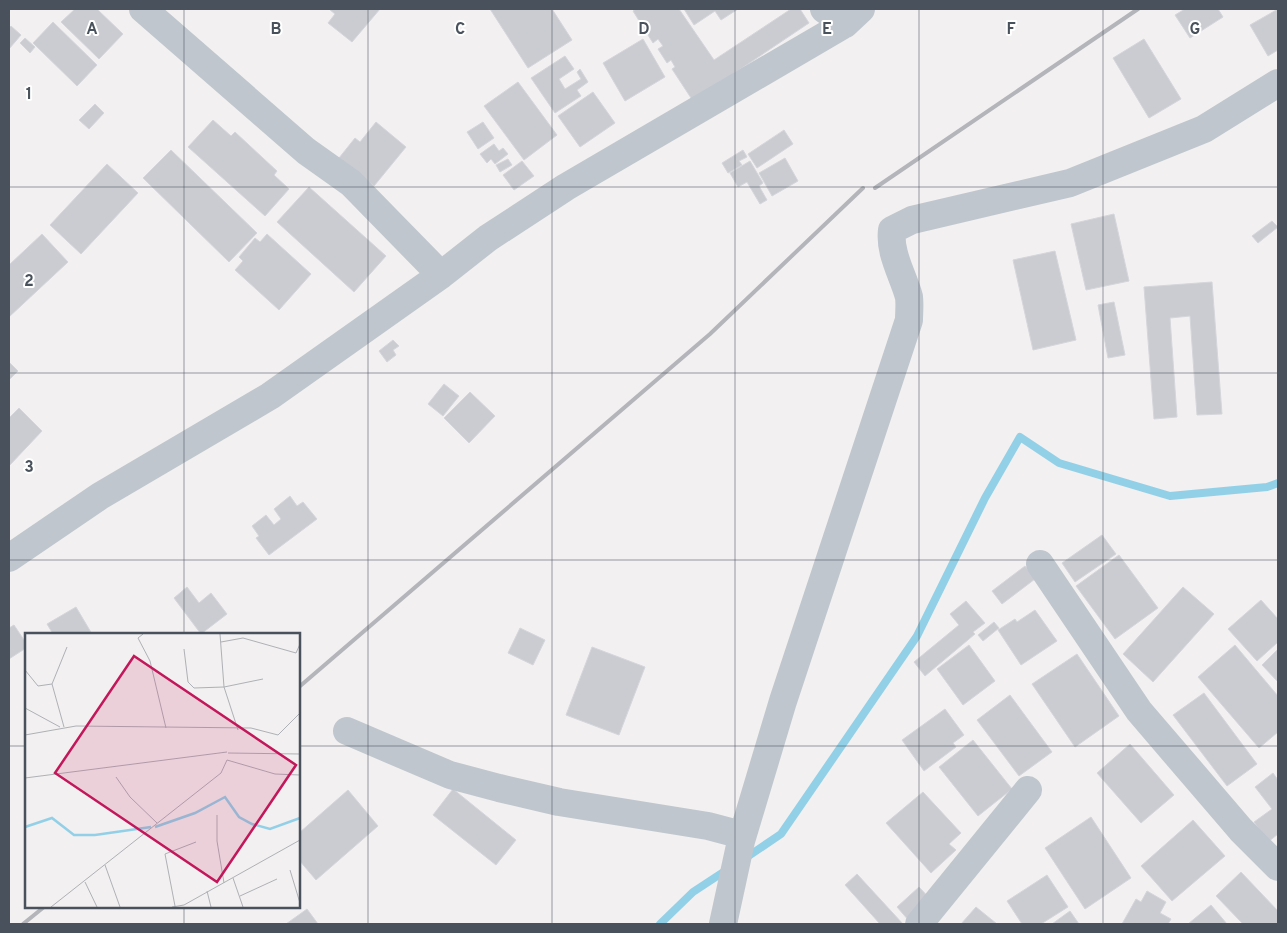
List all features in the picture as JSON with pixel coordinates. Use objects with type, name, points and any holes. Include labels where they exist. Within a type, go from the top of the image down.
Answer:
[{"type":"street","points":[[143,9],[306,151],[351,183],[440,275]]},
{"type":"street","points":[[9,558],[100,496],[270,396],[440,275],[488,238],[566,187],[843,14]]},
{"type":"street","points":[[724,921],[742,838],[783,701],[908,320],[909,298],[900,277],[891,240],[892,230],[912,220],[1070,183],[1204,129],[1278,83]]},
{"type":"street","points":[[1040,564],[1139,711],[1241,830],[1278,867]]},
{"type":"street","points":[[348,731],[450,775],[559,802],[708,826],[742,838]]},
{"type":"street","points":[[920,924],[1028,790]]},
{"type":"building","points":[[75,9],[97,9],[123,34],[99,59],[61,22]]},
{"type":"building","points":[[329,9],[380,9],[352,42],[328,23],[335,14]]},
{"type":"building","points":[[490,9],[552,9],[572,40],[528,68]]},
{"type":"building","points":[[636,9],[679,9],[714,60],[791,9],[800,9],[809,23],[693,101],[672,69],[675,67],[671,60],[667,63],[658,49],[663,46],[658,39],[653,43],[633,11]]},
{"type":"building","points":[[684,9],[738,9],[721,20],[715,11],[694,25]]},
{"type":"building","points":[[1185,9],[1218,9],[1223,17],[1190,38],[1175,15]]},
{"type":"building","points":[[1278,9],[1278,50],[1268,56],[1250,25]]},
{"type":"building","points":[[53,22],[97,65],[77,86],[33,43]]},
{"type":"building","points":[[11,26],[21,35],[9,49],[9,28]]},
{"type":"building","points":[[25,38],[35,47],[30,53],[20,43]]},
{"type":"building","points":[[643,39],[665,77],[625,101],[603,63]]},
{"type":"building","points":[[1144,39],[1181,99],[1149,118],[1113,58]]},
{"type":"building","points":[[565,56],[574,69],[559,79],[565,89],[581,79],[577,72],[580,69],[588,82],[577,90],[581,96],[555,113],[531,78]]},
{"type":"building","points":[[518,82],[557,135],[524,160],[484,106]]},
{"type":"building","points":[[593,92],[615,123],[580,147],[558,116]]},
{"type":"building","points":[[95,104],[104,113],[89,129],[79,120]]},
{"type":"building","points":[[213,120],[231,136],[235,132],[277,171],[274,175],[289,189],[265,216],[188,147]]},
{"type":"building","points":[[376,122],[406,147],[374,186],[339,158],[355,138],[360,142]]},
{"type":"building","points":[[483,122],[494,138],[478,149],[467,132]]},
{"type":"building","points":[[784,130],[793,144],[757,168],[748,154]]},
{"type":"building","points":[[494,144],[499,151],[503,148],[508,154],[495,164],[491,159],[487,163],[480,154]]},
{"type":"building","points":[[171,150],[257,233],[229,262],[143,178]]},
{"type":"building","points":[[743,150],[747,157],[739,161],[742,165],[728,173],[722,163]]},
{"type":"building","points":[[785,158],[798,181],[772,196],[759,173]]},
{"type":"building","points":[[508,159],[512,165],[500,172],[496,165]]},
{"type":"building","points":[[522,161],[534,176],[514,190],[503,175]]},
{"type":"building","points":[[750,161],[763,183],[759,186],[767,200],[760,204],[747,182],[738,187],[730,173]]},
{"type":"building","points":[[107,164],[138,193],[81,254],[50,225]]},
{"type":"building","points":[[309,187],[386,256],[354,292],[277,222]]},
{"type":"building","points":[[1114,214],[1129,281],[1086,290],[1071,224]]},
{"type":"building","points":[[1272,221],[1278,227],[1258,243],[1252,236]]},
{"type":"building","points":[[42,234],[68,262],[9,317],[9,265]]},
{"type":"building","points":[[267,234],[311,274],[279,310],[235,270],[243,261],[239,257],[255,238],[260,242]]},
{"type":"building","points":[[1055,251],[1076,340],[1033,350],[1013,260]]},
{"type":"building","points":[[1212,282],[1222,414],[1197,415],[1190,316],[1170,318],[1177,417],[1154,419],[1144,287]]},
{"type":"building","points":[[1114,302],[1125,355],[1108,358],[1098,305]]},
{"type":"building","points":[[393,340],[399,346],[393,350],[396,355],[387,362],[379,351]]},
{"type":"building","points":[[9,362],[18,371],[9,380]]},
{"type":"building","points":[[444,384],[459,396],[443,416],[428,404]]},
{"type":"building","points":[[470,392],[495,416],[469,443],[444,418]]},
{"type":"building","points":[[19,408],[42,431],[9,466],[9,418]]},
{"type":"building","points":[[290,496],[297,506],[303,502],[317,519],[269,555],[256,538],[259,536],[252,526],[266,515],[274,525],[281,519],[274,509]]},
{"type":"building","points":[[1102,535],[1116,554],[1075,582],[1062,563]]},
{"type":"building","points":[[1119,555],[1158,608],[1115,639],[1076,586]]},
{"type":"building","points":[[1025,566],[1035,579],[1002,604],[992,591]]},
{"type":"building","points":[[187,587],[199,603],[211,593],[227,614],[200,633],[174,598]]},
{"type":"building","points":[[1183,587],[1214,614],[1153,682],[1123,654]]},
{"type":"building","points":[[1261,600],[1278,619],[1278,642],[1257,661],[1228,629]]},
{"type":"building","points":[[966,601],[985,623],[973,632],[975,634],[925,676],[914,662],[959,625],[950,614]]},
{"type":"building","points":[[76,607],[91,633],[52,633],[47,624]]},
{"type":"building","points":[[1035,610],[1057,641],[1021,665],[998,630],[1015,619],[1017,622]]},
{"type":"building","points":[[994,622],[999,628],[983,641],[978,635]]},
{"type":"building","points":[[14,625],[25,642],[25,649],[9,659],[9,628]]},
{"type":"building","points":[[520,628],[545,640],[533,665],[508,653]]},
{"type":"building","points":[[969,645],[995,681],[963,705],[937,669]]},
{"type":"building","points":[[1235,645],[1278,696],[1278,732],[1259,748],[1198,677]]},
{"type":"building","points":[[592,647],[645,667],[619,735],[566,715]]},
{"type":"building","points":[[1278,649],[1278,682],[1262,665]]},
{"type":"building","points":[[1077,654],[1119,716],[1075,747],[1032,684]]},
{"type":"building","points":[[1204,693],[1257,764],[1227,786],[1173,715]]},
{"type":"building","points":[[1010,695],[1052,752],[1019,776],[977,720]]},
{"type":"building","points":[[945,709],[964,735],[953,743],[956,747],[924,771],[902,740]]},
{"type":"building","points":[[973,740],[1012,789],[978,816],[939,767]]},
{"type":"building","points":[[1130,744],[1174,795],[1141,823],[1097,773]]},
{"type":"building","points":[[1273,773],[1278,780],[1278,834],[1268,842],[1254,822],[1272,809],[1255,787]]},
{"type":"building","points":[[453,789],[516,840],[496,865],[433,815]]},
{"type":"building","points":[[348,790],[378,826],[316,880],[300,861],[300,832]]},
{"type":"building","points":[[923,792],[961,833],[949,844],[956,850],[931,873],[886,823]]},
{"type":"building","points":[[1091,817],[1131,878],[1085,909],[1045,848]]},
{"type":"building","points":[[1193,820],[1225,856],[1172,901],[1141,866]]},
{"type":"building","points":[[1241,872],[1278,911],[1278,924],[1243,924],[1216,896]]},
{"type":"building","points":[[857,874],[903,924],[880,924],[845,885]]},
{"type":"building","points":[[1047,875],[1068,907],[1041,924],[1022,924],[1007,901]]},
{"type":"building","points":[[919,887],[933,902],[910,922],[897,907]]},
{"type":"building","points":[[1147,891],[1166,902],[1160,913],[1171,919],[1168,924],[1122,924],[1136,899],[1141,902]]},
{"type":"building","points":[[1211,905],[1227,924],[1188,924]]},
{"type":"building","points":[[976,907],[997,924],[961,924]]},
{"type":"building","points":[[307,909],[318,924],[286,924]]},
{"type":"building","points":[[1070,911],[1079,924],[1052,924]]},
{"type":"waterway","points":[[744,859],[781,834],[917,636],[985,498],[1020,437],[1059,463],[1170,496],[1267,487],[1278,483]]},
{"type":"waterway","points":[[660,924],[693,892],[728,869]]},
{"type":"railway","points":[[875,188],[1138,9]]},
{"type":"railway","points":[[300,686],[710,334],[863,188]]},
{"type":"railway","points":[[23,924],[43,908]]}]
